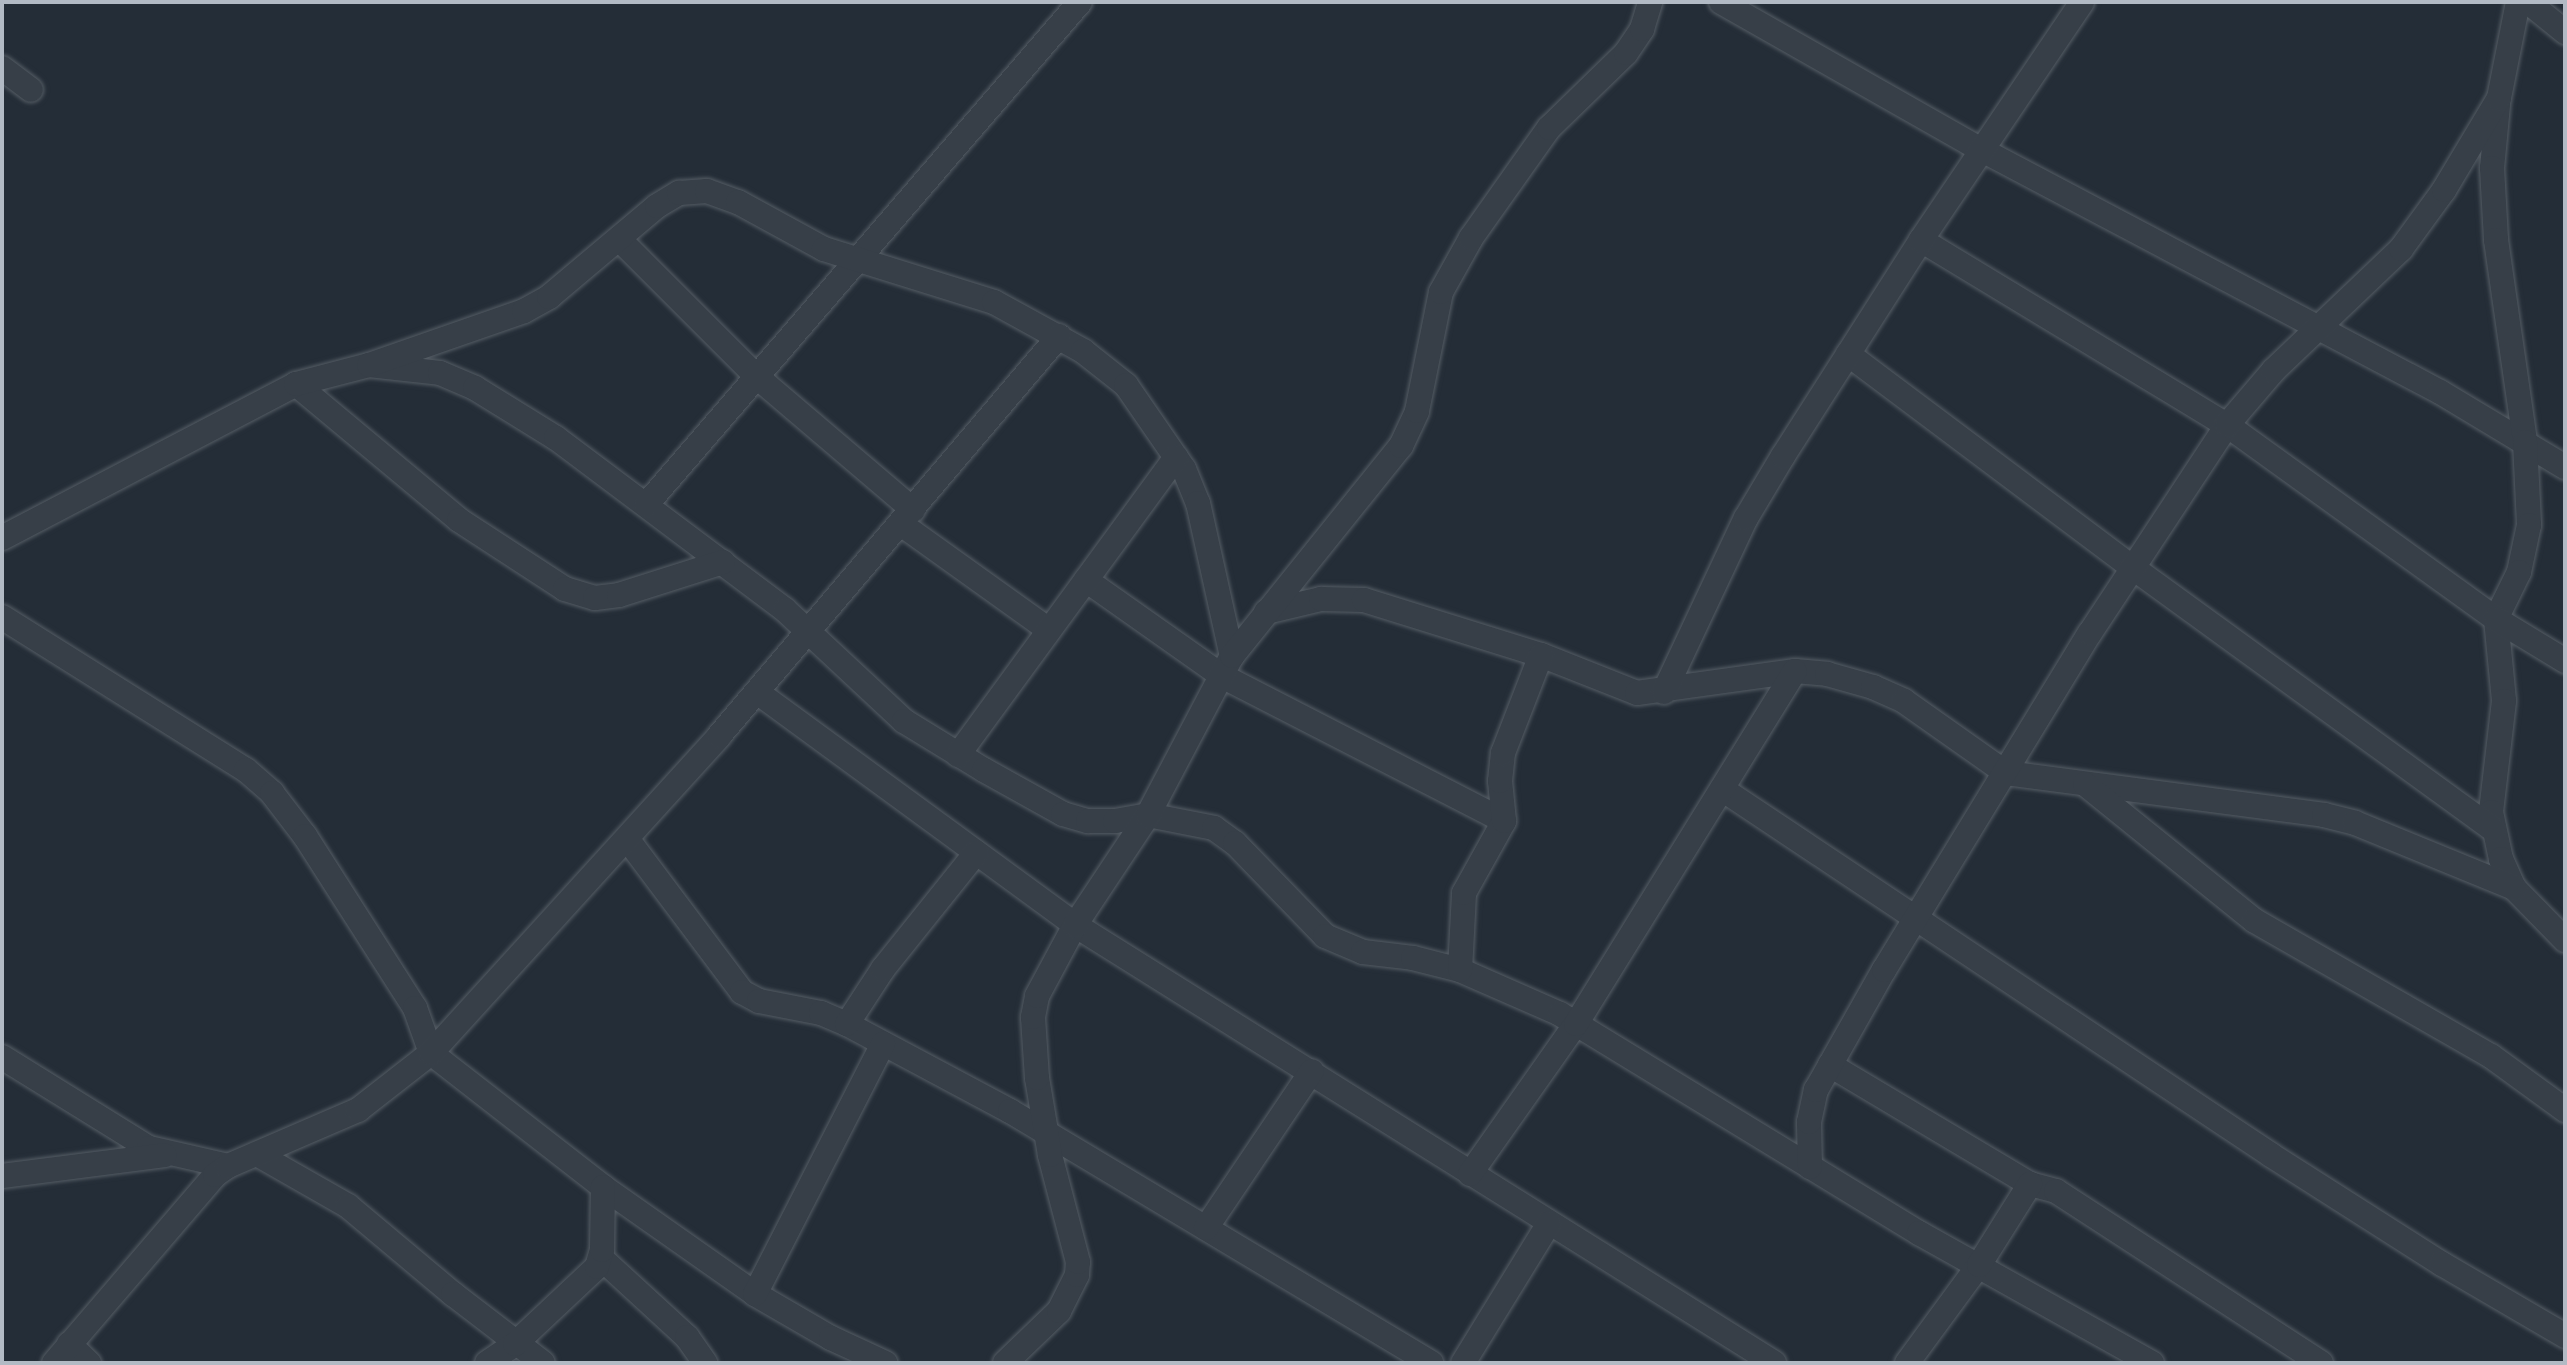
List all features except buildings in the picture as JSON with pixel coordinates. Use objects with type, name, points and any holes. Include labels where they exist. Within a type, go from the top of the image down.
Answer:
[{"type":"street","points":[[646,505],[1080,2]]},
{"type":"street","points":[[1005,1363],[1059,1311],[1077,1275],[1073,1237],[1047,1136],[1037,1078],[1034,1007],[1075,925],[1148,815],[1227,666],[1266,612],[1401,446],[1417,411],[1441,292],[1471,238],[1549,128],[1626,53],[1642,29],[1650,2]]},
{"type":"street","points":[[1721,2],[1982,150],[2525,442],[2565,467]]},
{"type":"street","points":[[1664,692],[1746,518],[1921,240],[2082,2]]},
{"type":"street","points":[[2514,888],[2493,829],[2493,775],[2504,701],[2496,619],[2519,572],[2529,525],[2525,442],[2496,240],[2492,168],[2499,98],[2518,2]]},
{"type":"street","points":[[2528,2],[2565,32]]},
{"type":"street","points":[[2,68],[31,90]]},
{"type":"street","points":[[1810,1167],[1811,1105],[1830,1065],[2132,567],[2227,425],[2274,370],[2383,268],[2418,228],[2499,98]]},
{"type":"street","points":[[2,538],[296,384],[369,365],[524,311],[549,297],[657,206],[679,193],[707,191],[738,202],[824,249],[994,302],[1059,336],[1126,385],[1176,457],[1198,503],[1227,666]]},
{"type":"street","points":[[619,239],[757,377],[907,517],[1049,630]]},
{"type":"street","points":[[1921,240],[2227,425],[2496,619],[2565,661]]},
{"type":"street","points":[[89,1363],[62,1354],[207,1183],[228,1166],[358,1110],[431,1053],[628,840],[808,634],[1059,336]]},
{"type":"street","points":[[1848,354],[2132,567],[2493,829]]},
{"type":"street","points":[[369,365],[440,373],[475,388],[556,438],[785,610],[904,721],[1063,814],[1088,821],[1115,821],[1148,815],[1214,828],[1235,843],[1325,936],[1363,952],[1413,958],[1460,970],[1576,1024],[1810,1167],[2152,1363]]},
{"type":"street","points":[[296,384],[459,520],[565,589],[595,598],[619,595],[723,562]]},
{"type":"street","points":[[958,755],[1176,457]]},
{"type":"street","points":[[1086,580],[1227,666],[1504,821]]},
{"type":"street","points":[[1266,612],[1321,599],[1364,600],[1541,655],[1637,693],[1664,692],[1795,671],[1827,674],[1873,687],[1904,701],[2006,773],[2355,823],[2514,888],[2565,940]]},
{"type":"street","points":[[2,617],[246,770],[272,793],[305,836],[415,1008],[431,1053],[603,1187],[755,1294],[831,1338],[885,1363]]},
{"type":"street","points":[[1460,970],[1464,893],[1504,821],[1500,781],[1503,753],[1541,655]]},
{"type":"street","points":[[1470,1174],[1576,1024],[1795,671]]},
{"type":"street","points":[[757,692],[1075,925],[1774,1363]]},
{"type":"street","points":[[2084,784],[2255,921],[2491,1056],[2565,1110]]},
{"type":"street","points":[[1722,789],[2271,1155],[2442,1264],[2565,1336]]},
{"type":"street","points":[[628,840],[742,992],[759,1001],[821,1013],[847,1024],[1010,1111],[1047,1136],[1431,1363]]},
{"type":"street","points":[[847,1024],[883,969],[976,853]]},
{"type":"street","points":[[755,1294],[883,1044]]},
{"type":"street","points":[[2,1057],[137,1142],[168,1155],[228,1166]]},
{"type":"street","points":[[1830,1065],[2030,1184],[2056,1191],[2321,1363]]},
{"type":"street","points":[[1206,1228],[1312,1071]]},
{"type":"street","points":[[257,1154],[348,1206],[515,1344],[543,1363]]},
{"type":"street","points":[[2,1176],[168,1155]]},
{"type":"street","points":[[1907,1363],[1979,1265],[2030,1184]]},
{"type":"street","points":[[487,1363],[515,1344],[589,1276],[601,1258],[603,1187]]},
{"type":"street","points":[[1463,1363],[1549,1223]]},
{"type":"street","points":[[601,1258],[687,1337],[705,1363]]}]
